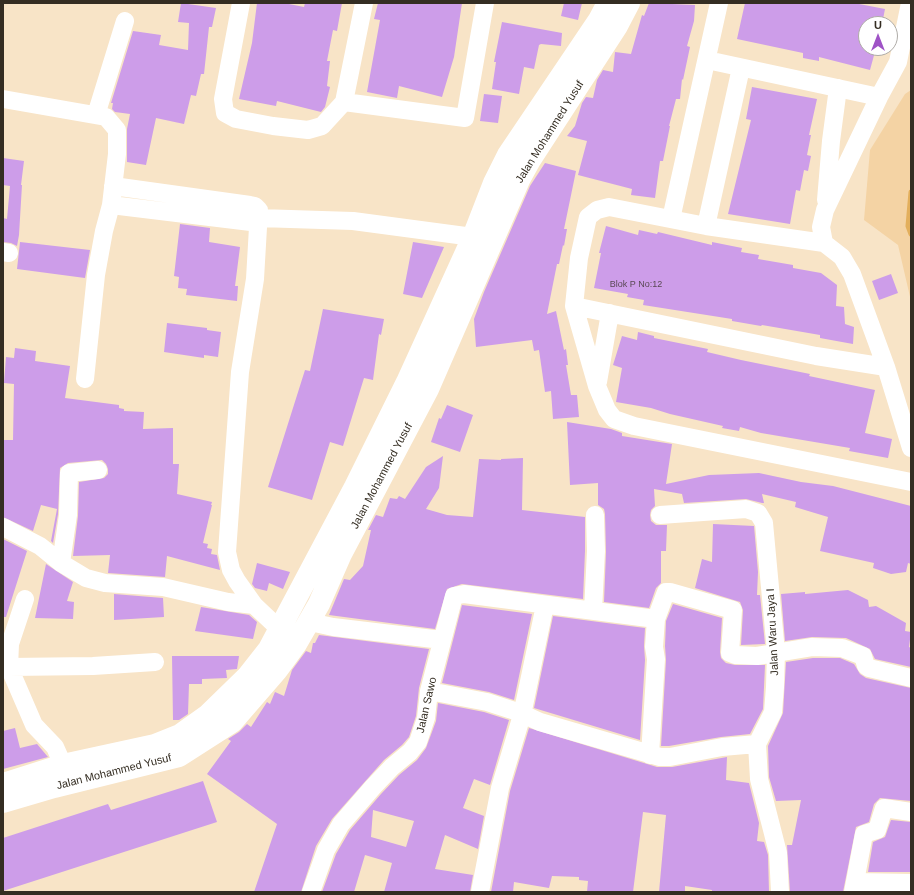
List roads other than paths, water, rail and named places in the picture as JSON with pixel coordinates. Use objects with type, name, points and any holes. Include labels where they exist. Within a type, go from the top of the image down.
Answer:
[{"type":"main road","name":"Jalan Mohammed Yusuf","points":[[3,784],[63,765],[155,745],[180,735],[208,715],[247,677],[269,649],[355,487],[407,382],[474,238],[494,183],[508,155],[599,20],[608,3]]},
{"type":"main road","name":"Jalan Mohammed Yusuf","points":[[3,802],[54,787],[179,756],[232,722],[277,670],[310,622],[341,554],[428,389],[519,180],[530,160],[617,26],[629,3]]},
{"type":"street","points":[[241,3],[223,99],[225,113],[236,119],[273,126],[308,130],[322,126],[344,102],[364,3]]},
{"type":"street","points":[[344,102],[465,118],[485,3]]},
{"type":"street","points":[[671,219],[719,3]]},
{"type":"street","points":[[825,210],[878,97],[898,62],[910,3]]},
{"type":"street","points":[[96,115],[124,21]]},
{"type":"street","points":[[707,60],[878,97]]},
{"type":"street","points":[[706,226],[741,68]]},
{"type":"street","points":[[824,243],[821,227],[825,210],[831,141],[838,88]]},
{"type":"street","points":[[3,99],[106,116],[117,130],[117,154],[112,205],[104,231],[96,275],[85,379]]},
{"type":"street","points":[[113,186],[255,206],[259,210],[255,279],[240,372],[227,552],[230,570],[254,605],[296,644]]},
{"type":"street","points":[[112,205],[259,221],[353,221],[474,238]]},
{"type":"street","points":[[911,448],[886,367],[852,274],[842,257],[824,243],[706,226],[609,207],[597,210],[588,217],[579,258],[574,306],[597,386],[607,410],[614,418],[634,426],[911,482]]},
{"type":"street","points":[[574,306],[816,356],[886,367]]},
{"type":"street","points":[[597,386],[610,313]]},
{"type":"street","points":[[61,563],[68,515],[69,473],[98,470]]},
{"type":"street","name":"Jalan Waru Jaya I","points":[[660,515],[746,509],[758,513],[764,523],[776,652],[773,712],[757,744],[759,779],[778,853],[780,892]]},
{"type":"street","points":[[593,611],[596,551],[595,515]]},
{"type":"street","points":[[3,527],[40,546],[61,563],[86,578],[105,583],[163,587],[228,602],[254,605]]},
{"type":"street","points":[[650,755],[656,659],[654,647],[656,619],[666,592],[731,608],[734,614],[730,653],[735,655],[757,656],[812,647],[842,648],[863,656],[866,666],[869,668],[911,678]]},
{"type":"street","name":"Jalan Sawo","points":[[311,892],[326,850],[341,824],[373,787],[392,767],[410,752],[418,742],[426,718],[429,691],[454,596],[546,605]]},
{"type":"street","points":[[25,599],[10,644],[9,667],[34,725],[54,747],[63,765]]},
{"type":"street","points":[[480,892],[500,788],[522,715],[546,605],[656,619]]},
{"type":"street","points":[[310,622],[333,627],[442,640]]},
{"type":"street","points":[[9,667],[93,666],[155,662]]},
{"type":"street","points":[[429,691],[487,702],[518,712],[522,715],[650,755],[670,757],[722,747],[757,744]]},
{"type":"street","points":[[911,812],[883,809],[876,830],[864,834],[854,887],[911,883]]},
{"type":"waterway","points":[[911,192],[908,226],[911,234]]}]
